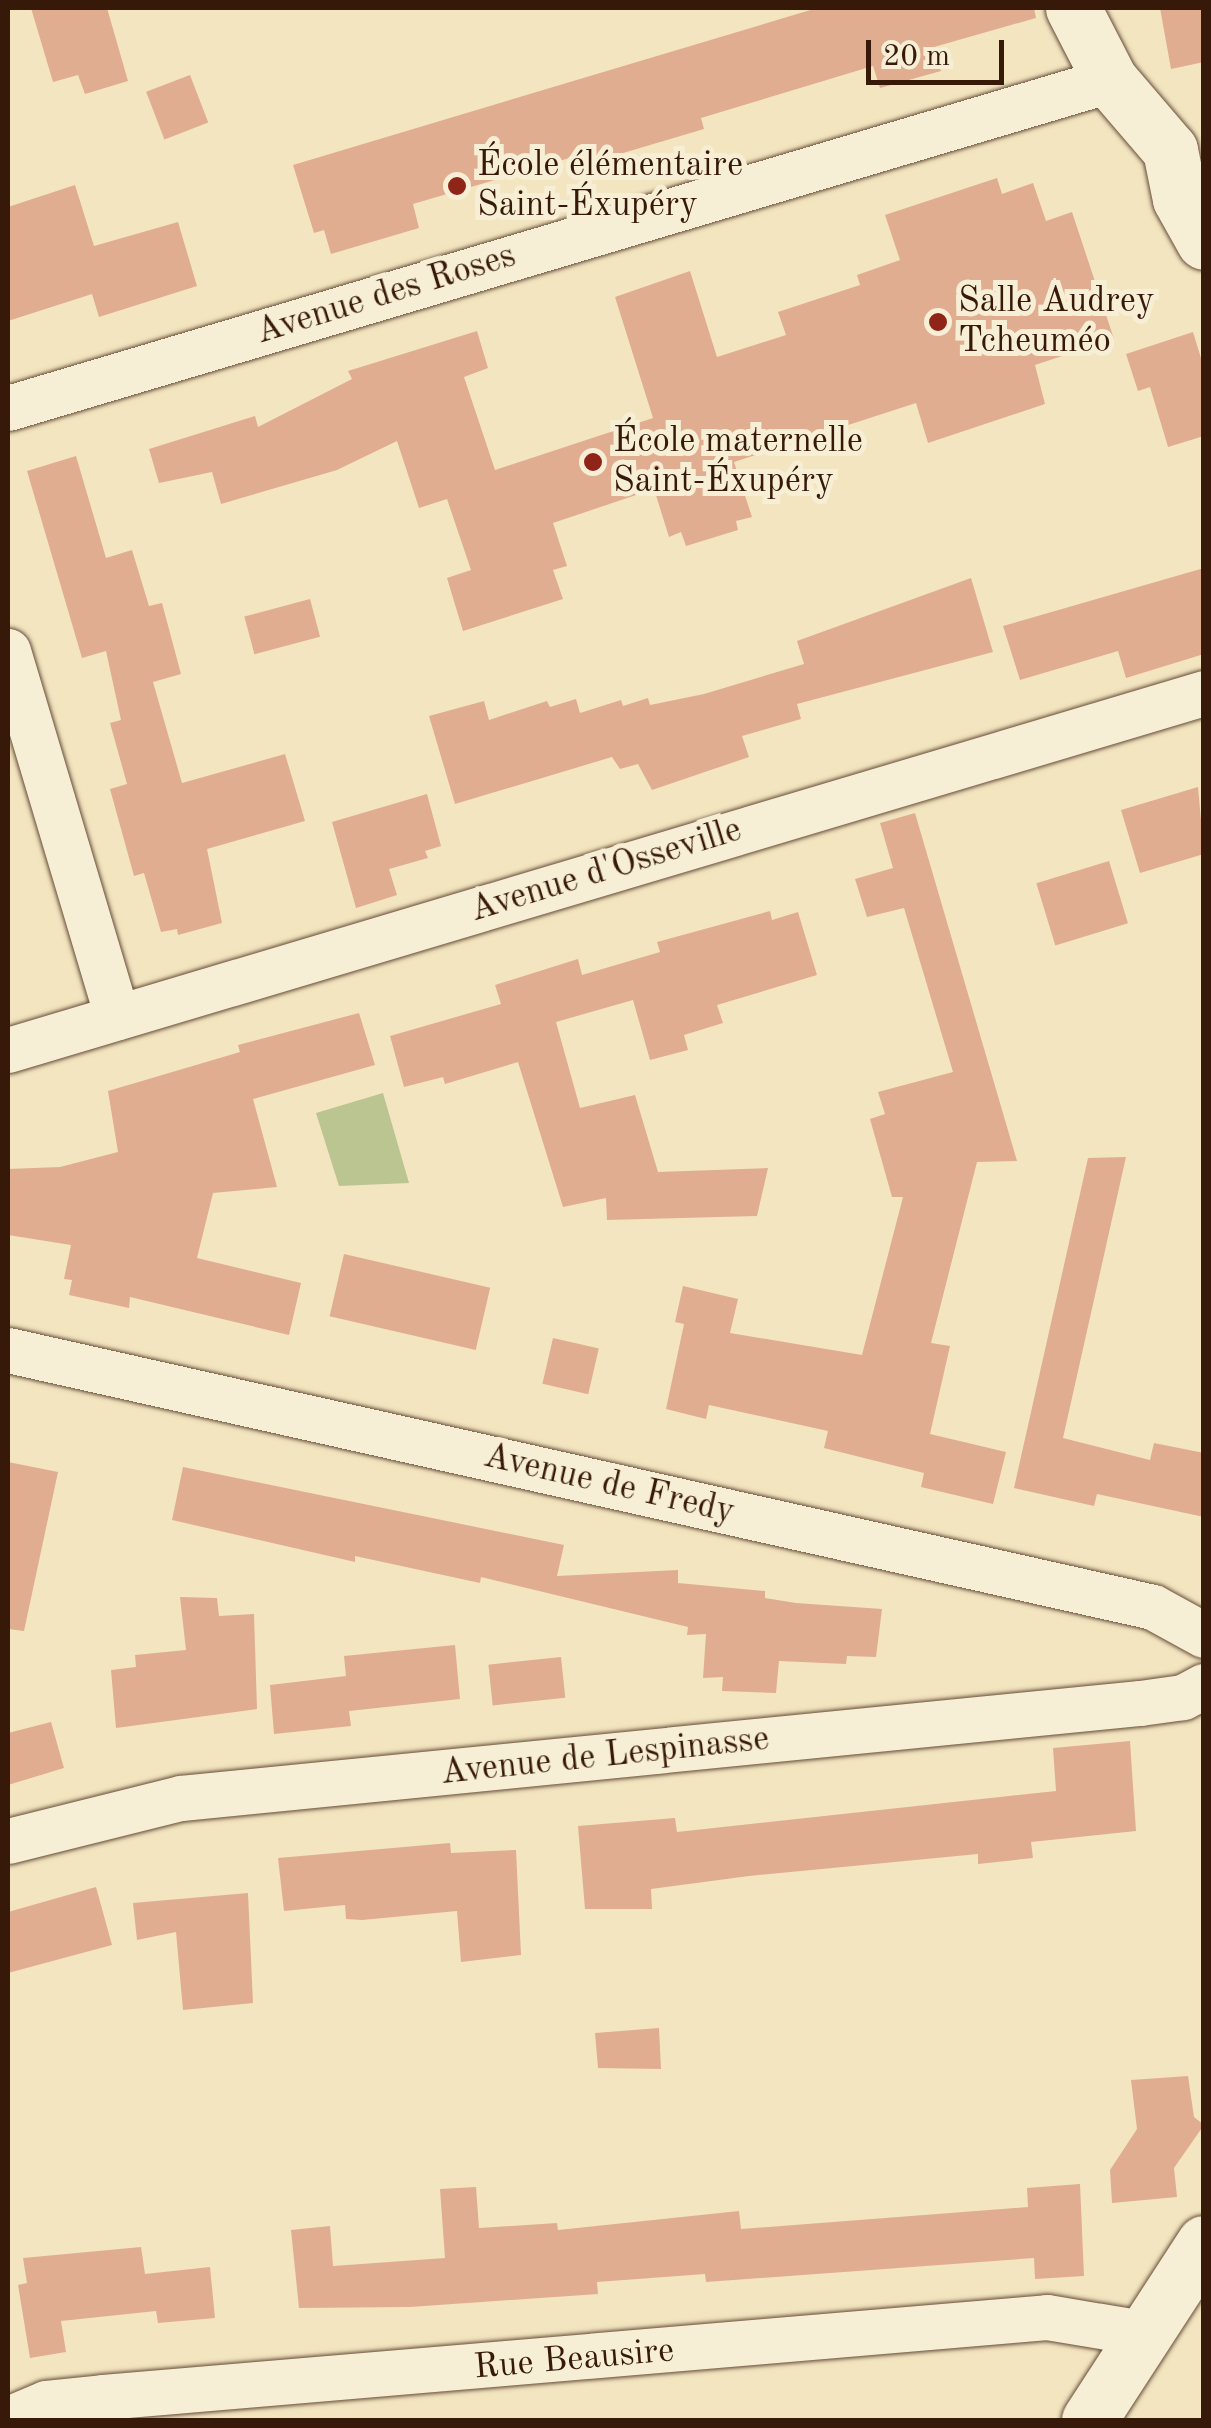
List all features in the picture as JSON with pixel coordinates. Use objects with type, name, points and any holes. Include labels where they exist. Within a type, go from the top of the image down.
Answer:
[{"type":"main road","points":[[1033,8],[1192,220]]},
{"type":"main road","points":[[1073,8],[1094,85]]},
{"type":"main road","points":[[1089,2420],[1204,2243]]},
{"type":"street","name":"Avenue des Roses","points":[[8,408],[1094,85]]},
{"type":"street","points":[[8,651],[117,1017]]},
{"type":"street","name":"Avenue d'Osseville","points":[[8,1050],[1204,692]]},
{"type":"street","name":"Avenue de Fredy","points":[[8,1350],[1154,1607],[1204,1635]]},
{"type":"street","name":"Avenue de Lespinasse","points":[[8,1841],[181,1798],[1140,1703],[1183,1697],[1204,1686]]},
{"type":"street","name":"Rue Beausire","points":[[8,2419],[46,2403],[103,2396],[1047,2317],[1143,2333]]},
{"type":"green space","points":[[383,1093],[409,1183],[339,1186],[316,1113]]},
{"type":"building","points":[[31,8],[107,8],[128,81],[85,94],[78,75],[53,82]]},
{"type":"building","points":[[817,8],[1034,8],[1036,18],[934,47],[941,71],[880,88],[873,66],[701,118],[704,129],[586,164],[583,154],[413,204],[419,228],[331,254],[324,230],[314,233],[293,165]]},
{"type":"building","points":[[1160,8],[1204,8],[1204,62],[1171,69]]},
{"type":"building","points":[[190,75],[208,123],[164,139],[146,92]]},
{"type":"building","points":[[997,178],[1002,194],[1033,183],[1046,221],[1072,212],[1114,339],[1035,365],[1045,404],[928,443],[916,403],[734,462],[752,517],[736,521],[738,530],[686,546],[681,532],[669,537],[654,489],[553,523],[567,566],[553,570],[563,599],[463,631],[447,578],[471,570],[447,499],[419,508],[397,441],[337,470],[221,504],[212,472],[159,483],[149,449],[255,416],[258,427],[352,379],[348,371],[477,331],[488,368],[464,377],[495,470],[653,418],[615,297],[690,271],[717,357],[786,335],[778,312],[860,285],[857,275],[900,260],[885,215]]},
{"type":"building","points":[[75,185],[94,246],[178,222],[197,286],[99,317],[92,294],[8,321],[8,207]]},
{"type":"building","points":[[1193,332],[1204,368],[1204,436],[1168,447],[1150,387],[1138,391],[1126,354]]},
{"type":"building","points":[[76,456],[106,558],[132,550],[149,606],[162,603],[181,674],[153,682],[182,783],[285,754],[305,821],[207,849],[222,923],[178,935],[177,929],[161,932],[144,873],[134,876],[110,789],[127,784],[110,723],[121,720],[106,651],[82,658],[27,471]]},
{"type":"building","points":[[1204,568],[1204,654],[1126,678],[1118,651],[1020,680],[1003,626]]},
{"type":"building","points":[[971,578],[993,652],[797,704],[801,719],[742,736],[749,757],[652,790],[638,764],[620,769],[612,757],[455,804],[429,716],[484,701],[489,720],[547,701],[550,707],[576,699],[580,713],[621,700],[623,706],[648,698],[650,705],[704,694],[804,664],[797,641]]},
{"type":"building","points":[[310,599],[320,637],[254,654],[244,617]]},
{"type":"building","points":[[1198,787],[1204,854],[1140,873],[1121,810]]},
{"type":"building","points":[[427,794],[441,846],[425,851],[428,858],[389,869],[397,895],[356,908],[332,822]]},
{"type":"building","points":[[915,813],[1017,1161],[977,1162],[931,1343],[950,1346],[930,1434],[1006,1452],[993,1504],[921,1487],[924,1473],[824,1448],[828,1431],[709,1405],[706,1419],[666,1409],[684,1324],[675,1322],[683,1286],[738,1299],[730,1333],[862,1355],[903,1197],[892,1197],[870,1119],[885,1114],[878,1092],[953,1072],[904,908],[867,917],[855,879],[893,868],[880,823]]},
{"type":"building","points":[[1109,861],[1128,923],[1055,945],[1036,883]]},
{"type":"building","points":[[770,911],[772,920],[798,912],[817,975],[717,1005],[723,1023],[684,1035],[688,1050],[650,1060],[633,1000],[556,1022],[580,1108],[635,1095],[658,1172],[768,1168],[757,1216],[607,1220],[606,1198],[563,1207],[518,1062],[445,1084],[443,1077],[404,1087],[390,1036],[501,1004],[495,985],[578,959],[582,975],[660,952],[657,942]]},
{"type":"building","points":[[359,1013],[375,1065],[253,1099],[277,1187],[213,1193],[197,1258],[301,1283],[289,1335],[130,1297],[129,1308],[69,1295],[72,1280],[64,1279],[71,1245],[8,1235],[8,1169],[60,1167],[118,1152],[108,1091],[240,1052],[238,1045]]},
{"type":"building","points":[[1126,1157],[1063,1438],[1150,1460],[1154,1443],[1204,1453],[1204,1517],[1097,1494],[1094,1506],[1014,1488],[1088,1158]]},
{"type":"building","points":[[344,1254],[490,1288],[476,1350],[330,1316]]},
{"type":"building","points":[[553,1338],[599,1349],[588,1394],[542,1384]]},
{"type":"building","points":[[8,1462],[58,1472],[24,1631],[8,1629]]},
{"type":"building","points":[[183,1467],[564,1545],[557,1576],[678,1570],[678,1583],[765,1591],[765,1598],[796,1603],[882,1609],[876,1657],[847,1656],[846,1664],[779,1661],[776,1693],[722,1691],[723,1677],[703,1678],[706,1634],[687,1635],[688,1627],[481,1577],[480,1583],[355,1556],[355,1562],[172,1520]]},
{"type":"building","points":[[180,1597],[217,1598],[219,1616],[254,1614],[257,1709],[116,1728],[111,1670],[136,1667],[135,1655],[186,1650]]},
{"type":"building","points":[[455,1645],[460,1699],[349,1711],[351,1726],[274,1734],[270,1685],[346,1676],[344,1656]]},
{"type":"building","points":[[561,1657],[565,1698],[493,1705],[488,1665]]},
{"type":"building","points":[[51,1722],[64,1768],[8,1785],[8,1733]]},
{"type":"building","points":[[1130,1741],[1136,1831],[1031,1842],[1033,1858],[978,1864],[978,1854],[749,1876],[651,1889],[652,1909],[585,1909],[578,1826],[675,1818],[677,1832],[1056,1791],[1053,1748]]},
{"type":"building","points":[[450,1843],[451,1853],[516,1850],[521,1955],[461,1962],[457,1911],[362,1920],[346,1919],[345,1905],[284,1911],[278,1858]]},
{"type":"building","points":[[96,1887],[112,1945],[8,1973],[8,1912]]},
{"type":"building","points":[[248,1893],[253,2003],[183,2010],[176,1932],[137,1940],[133,1903]]},
{"type":"building","points":[[659,2028],[661,2069],[598,2068],[595,2033]]},
{"type":"building","points":[[1188,2076],[1194,2117],[1204,2125],[1174,2168],[1177,2197],[1112,2203],[1110,2170],[1137,2129],[1131,2080]]},
{"type":"building","points":[[1080,2184],[1084,2276],[1035,2279],[1034,2258],[706,2282],[705,2274],[597,2282],[598,2294],[410,2307],[299,2308],[291,2230],[330,2226],[333,2266],[445,2258],[440,2189],[476,2187],[479,2228],[557,2223],[558,2230],[739,2211],[741,2229],[1028,2207],[1027,2188]]},
{"type":"building","points":[[141,2247],[145,2274],[210,2267],[215,2318],[158,2323],[156,2311],[61,2321],[66,2352],[30,2358],[18,2285],[27,2283],[23,2258]]},
{"type":"place","name":"École élémentaire Saint-Éxupéry","points":[[457,186]]},
{"type":"place","name":"Salle Audrey Tcheuméo","points":[[938,322]]},
{"type":"place","name":"École maternelle Saint-Éxupéry","points":[[593,462]]}]
